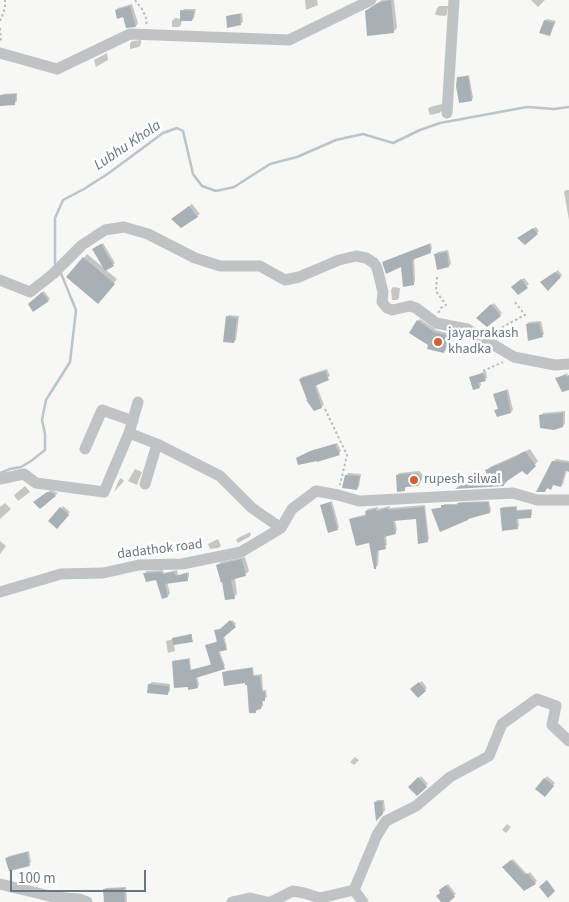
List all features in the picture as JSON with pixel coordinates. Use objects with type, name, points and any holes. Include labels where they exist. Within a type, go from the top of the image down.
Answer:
[{"type":"street","points":[[0,53],[57,69],[130,34],[288,40],[371,0]]},
{"type":"street","points":[[446,113],[454,0]]},
{"type":"street","points":[[0,280],[30,292],[62,266],[82,245],[105,230],[124,227],[148,234],[195,258],[220,266],[260,266],[285,280],[299,277],[339,260],[356,256],[366,258],[374,263],[377,268],[383,292],[382,302],[387,308],[392,310],[410,306],[416,308],[433,321],[467,329],[514,358],[555,365],[569,364]]},
{"type":"street","points":[[0,479],[24,474],[36,483],[104,492],[129,433],[138,402]]},
{"type":"street","points":[[85,449],[102,410],[133,421]]},
{"type":"street","points":[[129,433],[157,444],[220,476],[252,508],[281,528]]},
{"type":"street","points":[[144,484],[157,444]]},
{"type":"street","name":"dadathok road","points":[[0,592],[61,574],[103,573],[139,565],[182,564],[240,552],[281,528],[292,509],[316,491],[359,501],[513,493],[537,500],[569,500]]},
{"type":"street","points":[[354,890],[377,836],[386,821],[416,806],[450,778],[489,756],[502,724],[537,699],[556,706],[552,725],[569,741]]},
{"type":"street","points":[[0,884],[54,897],[79,899],[87,902]]},
{"type":"street","points":[[232,902],[250,898],[269,902],[293,891],[320,898],[354,890]]},
{"type":"street","points":[[354,890],[363,902]]},
{"type":"path","points":[[0,21],[5,8],[5,0]]},
{"type":"path","points":[[135,0],[147,20],[145,34]]},
{"type":"path","points":[[0,28],[0,48]]},
{"type":"path","points":[[433,321],[441,308],[446,306],[436,291],[437,277]]},
{"type":"path","points":[[482,338],[525,315],[514,301]]},
{"type":"path","points":[[483,371],[514,358]]},
{"type":"path","points":[[325,409],[347,455],[338,495]]},
{"type":"building","points":[[391,0],[394,33],[367,36],[365,11],[378,3]]},
{"type":"building","points":[[130,6],[136,27],[126,28],[123,17],[117,19],[115,10]]},
{"type":"building","points":[[180,10],[194,11],[192,21],[180,21]]},
{"type":"building","points":[[240,14],[241,25],[227,28],[226,16]]},
{"type":"building","points":[[544,20],[554,23],[550,36],[539,33]]},
{"type":"building","points":[[468,76],[472,101],[459,103],[456,86],[457,77]]},
{"type":"building","points":[[16,94],[15,105],[0,106],[0,95]]},
{"type":"building","points":[[189,206],[198,217],[181,228],[171,219]]},
{"type":"building","points":[[533,228],[538,234],[525,245],[517,238]]},
{"type":"building","points":[[101,244],[114,266],[105,271],[92,249]]},
{"type":"building","points":[[429,244],[431,253],[412,260],[414,285],[403,287],[401,267],[386,274],[382,262]]},
{"type":"building","points":[[447,252],[449,267],[437,270],[434,254]]},
{"type":"building","points":[[83,257],[115,284],[98,304],[66,277]]},
{"type":"building","points":[[555,272],[561,277],[548,291],[540,282]]},
{"type":"building","points":[[521,279],[528,288],[518,295],[511,287]]},
{"type":"building","points":[[42,292],[49,301],[33,312],[28,304]]},
{"type":"building","points":[[491,304],[501,316],[487,327],[476,318]]},
{"type":"building","points":[[226,316],[237,318],[234,343],[223,342]]},
{"type":"building","points":[[417,320],[434,332],[449,336],[444,353],[427,349],[428,345],[409,333]]},
{"type":"building","points":[[539,323],[543,337],[528,341],[526,324]]},
{"type":"building","points":[[325,371],[329,380],[315,386],[322,408],[314,411],[306,400],[299,379]]},
{"type":"building","points":[[483,373],[486,381],[478,383],[480,388],[473,390],[469,377]]},
{"type":"building","points":[[565,375],[566,377],[569,375],[569,390],[562,392],[555,378]]},
{"type":"building","points":[[506,390],[511,413],[497,417],[494,410],[498,409],[493,394]]},
{"type":"building","points":[[563,413],[563,427],[554,430],[540,428],[539,415]]},
{"type":"building","points":[[335,444],[340,455],[298,465],[296,458],[310,451]]},
{"type":"building","points":[[526,452],[536,466],[527,475],[522,471],[504,483],[504,486],[455,489],[467,481],[489,479],[485,470],[514,458]]},
{"type":"building","points":[[552,461],[569,463],[569,472],[565,470],[561,487],[553,485],[551,490],[547,488],[545,492],[536,492]]},
{"type":"building","points":[[417,473],[421,477],[418,486],[405,487],[405,491],[397,492],[396,475]]},
{"type":"building","points":[[345,475],[360,476],[357,490],[342,488]]},
{"type":"building","points":[[47,492],[53,493],[56,496],[40,509],[33,502]]},
{"type":"building","points":[[330,502],[338,530],[328,533],[320,505]]},
{"type":"building","points":[[488,502],[490,513],[468,519],[440,532],[431,509],[441,508],[441,505],[458,505],[457,503]]},
{"type":"building","points":[[60,507],[69,515],[57,529],[48,521]]},
{"type":"building","points":[[424,507],[428,542],[418,544],[416,519],[393,521],[396,534],[384,537],[386,549],[377,551],[376,569],[374,569],[369,543],[356,546],[349,519],[366,516],[365,511],[376,509],[376,511],[388,508],[388,510]]},
{"type":"building","points":[[516,507],[516,511],[531,510],[531,518],[516,519],[518,529],[502,531],[500,508]]},
{"type":"building","points":[[242,559],[246,576],[231,580],[235,599],[225,600],[222,582],[216,565]]},
{"type":"building","points":[[162,572],[162,574],[174,572],[176,576],[187,573],[188,581],[165,584],[168,597],[162,599],[156,580],[146,582],[143,573]]},
{"type":"building","points":[[230,620],[236,627],[223,638],[227,650],[218,652],[225,669],[196,678],[198,688],[188,690],[188,687],[174,688],[172,661],[189,659],[190,670],[211,665],[205,645],[217,642],[214,630],[220,629]]},
{"type":"building","points":[[191,634],[193,642],[173,645],[172,638]]},
{"type":"building","points":[[252,668],[253,676],[260,676],[262,692],[265,692],[265,701],[262,701],[261,709],[256,710],[256,713],[249,713],[247,685],[245,683],[224,686],[222,672]]},
{"type":"building","points":[[419,682],[426,691],[418,698],[410,689]]},
{"type":"building","points":[[148,684],[169,686],[168,695],[147,693]]},
{"type":"building","points":[[418,777],[427,787],[417,796],[408,787]]},
{"type":"building","points":[[544,778],[554,786],[545,797],[535,789]]},
{"type":"building","points":[[382,801],[383,814],[376,821],[374,802]]},
{"type":"building","points":[[27,852],[30,866],[9,871],[5,858]]},
{"type":"building","points":[[511,860],[525,875],[527,873],[536,884],[524,891],[502,867]]},
{"type":"building","points":[[547,880],[555,891],[548,898],[539,887]]},
{"type":"building","points":[[446,885],[455,897],[449,902],[441,902],[436,896],[440,893],[439,890]]},
{"type":"building","points":[[124,888],[125,902],[104,902],[103,889]]},
{"type":"waterway","name":"Lubhu Khola","points":[[57,267],[55,263],[55,218],[63,200],[109,173],[163,133],[177,128],[183,131],[193,174],[202,186],[216,191],[234,187],[270,164],[297,157],[336,140],[363,134],[393,143],[440,123],[527,107],[554,109],[569,107]]},
{"type":"waterway","name":"Lubhu Khola","points":[[0,473],[21,467],[45,450],[45,434],[42,420],[46,400],[70,362],[76,310],[60,271]]},
{"type":"place","name":"jayaprakash khadka","points":[[438,342]]},
{"type":"place","name":"rupesh silwal","points":[[414,480]]}]
